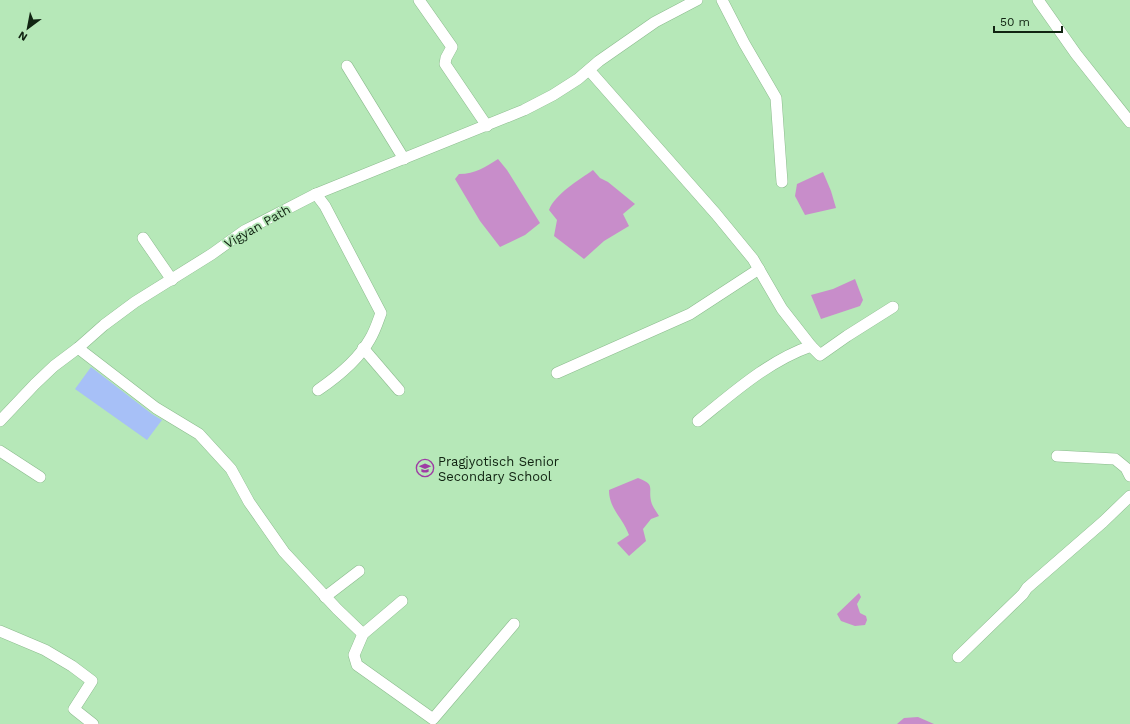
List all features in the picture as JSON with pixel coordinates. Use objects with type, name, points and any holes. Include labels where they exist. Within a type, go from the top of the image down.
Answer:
[{"type":"street","points":[[419,0],[452,47],[446,58],[445,64],[487,126]]},
{"type":"street","name":"Vigyan Path","points":[[0,421],[54,366],[78,348],[104,325],[135,302],[212,254],[244,231],[316,194],[524,110],[553,95],[578,79],[599,61],[656,22],[697,0]]},
{"type":"street","points":[[722,0],[744,43],[776,98],[782,182]]},
{"type":"street","points":[[1038,0],[1076,54],[1130,122]]},
{"type":"street","points":[[347,66],[404,159]]},
{"type":"street","points":[[588,70],[716,214],[753,259],[782,309],[811,346],[820,355],[893,307]]},
{"type":"street","points":[[316,194],[325,206],[381,313],[369,340],[363,348],[334,379],[318,390]]},
{"type":"street","points":[[142,238],[172,280]]},
{"type":"street","points":[[557,373],[690,314],[759,269]]},
{"type":"street","points":[[698,421],[756,375],[811,346]]},
{"type":"street","points":[[78,348],[156,408],[199,434],[231,469],[249,502],[284,552],[325,597],[363,634]]},
{"type":"street","points":[[363,348],[399,390]]},
{"type":"street","points":[[0,451],[40,477]]},
{"type":"street","points":[[1056,456],[1115,459],[1126,468],[1130,476]]},
{"type":"street","points":[[958,657],[1024,594],[1027,588],[1103,522],[1130,496]]},
{"type":"street","points":[[325,597],[359,571]]},
{"type":"street","points":[[402,601],[363,634],[354,655],[357,665],[432,719],[514,624]]},
{"type":"street","points":[[0,631],[45,650],[72,666],[92,681],[74,709],[93,724]]},
{"type":"shaded area","points":[[498,159],[507,170],[540,223],[525,235],[500,247],[480,221],[455,179],[459,174],[470,173]]},
{"type":"shaded area","points":[[593,170],[600,178],[608,182],[635,204],[623,214],[629,226],[604,241],[584,259],[554,236],[557,220],[549,210],[556,198]]},
{"type":"shaded area","points":[[823,172],[836,208],[805,215],[795,196],[797,184]]},
{"type":"shaded area","points":[[855,279],[863,300],[860,306],[821,319],[811,295],[833,289]]},
{"type":"shaded area","points":[[638,478],[644,480],[649,485],[652,503],[659,516],[651,519],[643,529],[646,541],[629,556],[617,543],[629,535],[611,503],[609,490]]},
{"type":"shaded area","points":[[859,593],[861,597],[857,604],[860,613],[866,616],[867,620],[865,625],[855,626],[841,621],[837,614]]},
{"type":"shaded area","points":[[918,717],[934,724],[897,724],[904,718]]},
{"type":"building","points":[[91,367],[162,420],[147,440],[75,389]]},
{"type":"place","name":"Pragjyotisch Senior Secondary School","points":[[425,468]]}]
